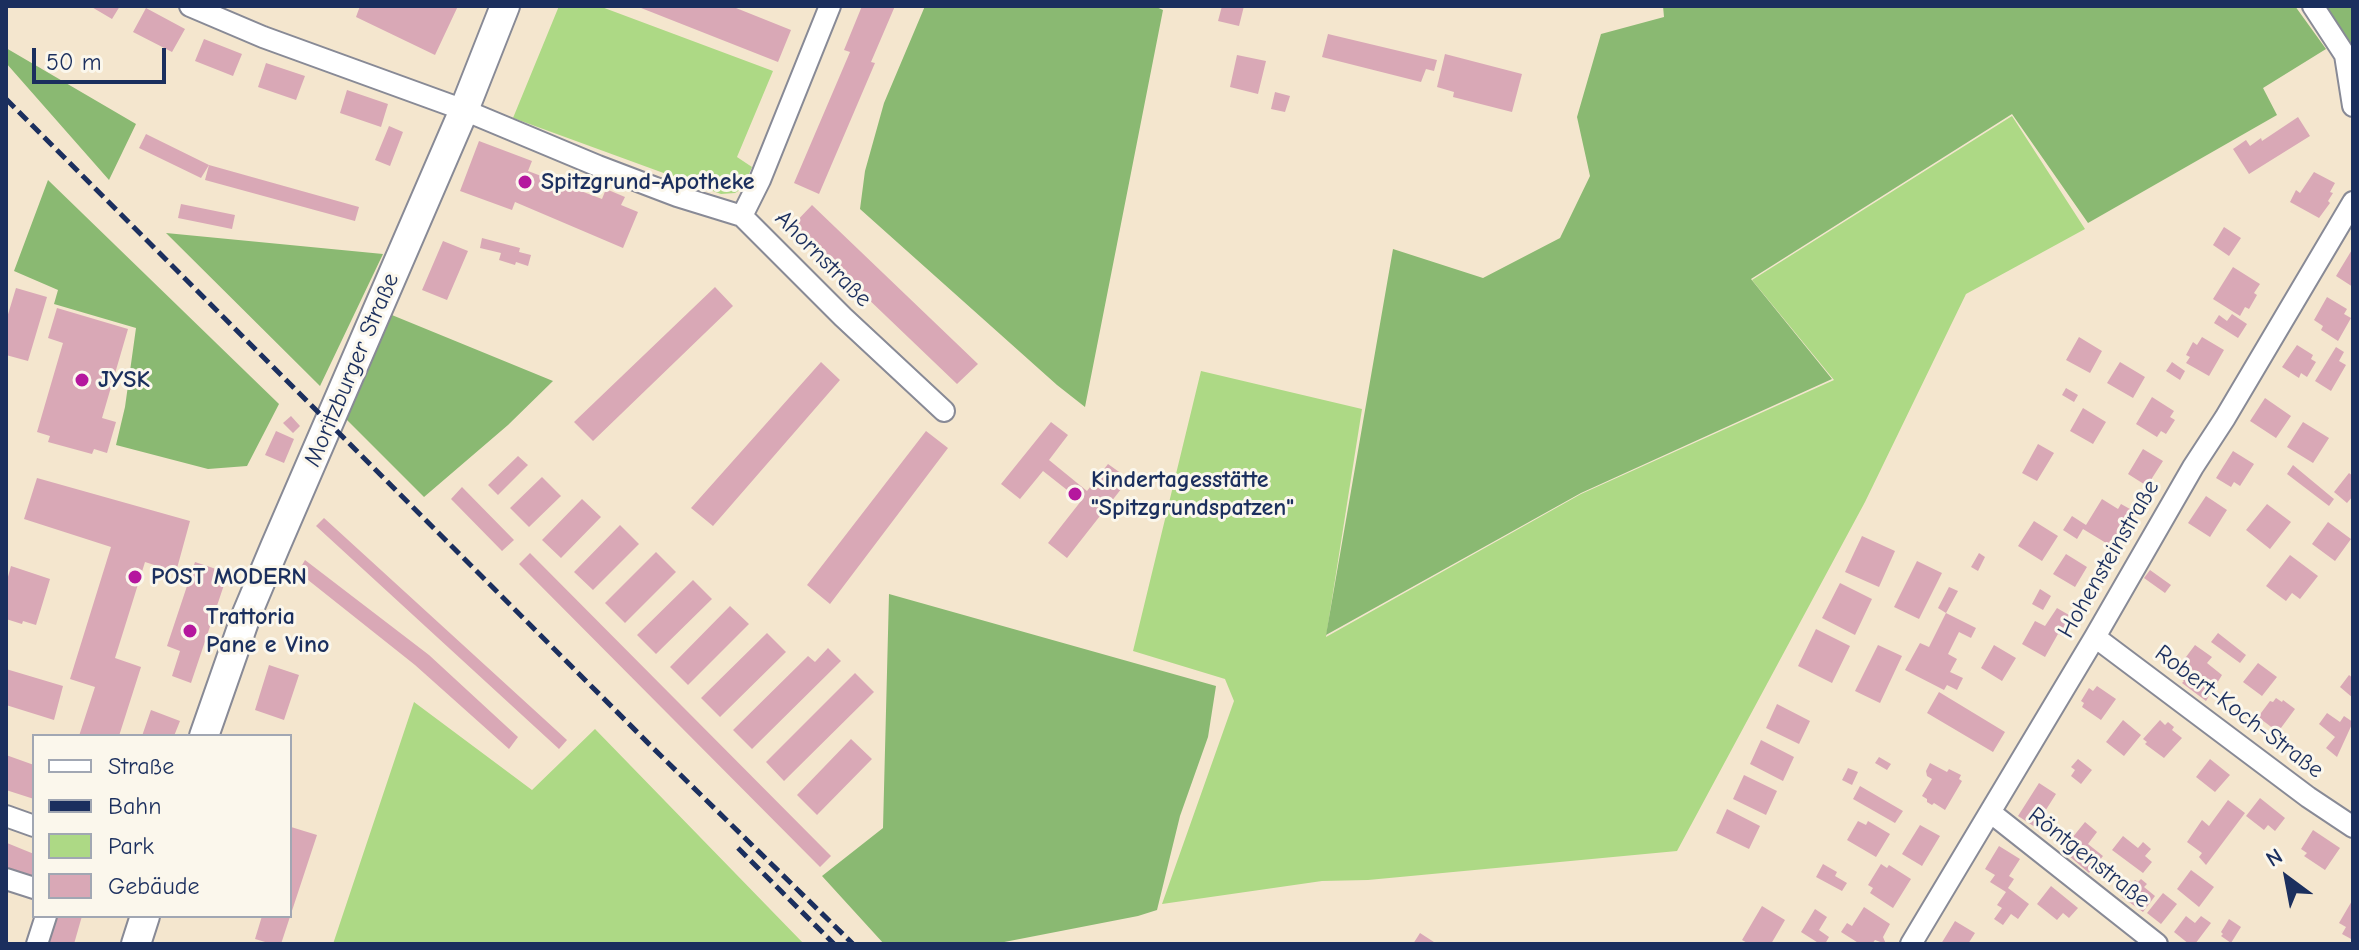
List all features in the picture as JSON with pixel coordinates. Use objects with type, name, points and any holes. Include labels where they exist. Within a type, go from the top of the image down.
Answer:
[{"type":"street","name":"Ahornstraße","points":[[190,6],[263,37],[464,110],[598,166],[677,196],[742,216],[843,317],[944,411]]},
{"type":"street","name":"Moritzburger Straße","points":[[205,734],[246,616],[464,110],[505,6]]},
{"type":"street","points":[[742,216],[760,180],[830,6]]},
{"type":"street","points":[[2313,6],[2345,55],[2353,106]]},
{"type":"street","name":"Hohensteinstraße","points":[[1911,944],[2353,202]]},
{"type":"street","name":"Robert-Koch-Straße","points":[[2095,637],[2308,797],[2353,827]]},
{"type":"street","name":"Röntgenstraße","points":[[1990,812],[2157,944]]},
{"type":"street","points":[[6,816],[32,825]]},
{"type":"street","points":[[6,879],[32,887]]},
{"type":"street","points":[[37,944],[45,918]]},
{"type":"street","points":[[136,944],[144,918]]},
{"type":"green space","points":[[559,6],[599,6],[773,71],[737,157],[752,167],[743,188],[735,193],[721,194],[513,118]]},
{"type":"green space","points":[[925,6],[1154,6],[1163,10],[1085,407],[860,209],[865,171],[884,103]]},
{"type":"green space","points":[[1663,6],[2295,6],[2326,49],[2263,88],[2277,115],[2088,223],[2012,114],[1751,279],[1832,379],[1581,493],[1326,635],[1393,249],[1483,278],[1560,238],[1590,176],[1577,117],[1601,34],[1664,17]]},
{"type":"green space","points":[[2326,6],[2353,6],[2353,65],[2352,63]]},
{"type":"green space","points":[[6,48],[136,124],[109,180],[6,63]]},
{"type":"green space","points":[[2012,116],[2085,229],[1966,294],[1865,502],[1677,851],[1368,880],[1322,881],[1162,904],[1234,701],[1225,679],[1133,651],[1201,371],[1362,409],[1326,637],[1581,494],[1834,380],[1752,280]]},
{"type":"green space","points":[[48,180],[279,404],[247,466],[208,469],[116,445],[125,407],[136,328],[54,304],[58,290],[14,271]]},
{"type":"green space","points":[[166,233],[383,254],[320,386]]},
{"type":"green space","points":[[387,313],[553,381],[508,425],[424,497],[342,415]]},
{"type":"green space","points":[[889,594],[1216,686],[1208,737],[1180,816],[1157,910],[994,944],[884,944],[822,876],[883,828]]},
{"type":"green space","points":[[414,702],[532,790],[595,729],[804,944],[333,944]]},
{"type":"building","points":[[90,6],[120,6],[112,19]]},
{"type":"building","points":[[360,6],[458,6],[435,55],[356,17]]},
{"type":"building","points":[[636,6],[731,6],[791,30],[778,62]]},
{"type":"building","points":[[862,6],[895,6],[871,62],[875,63],[819,194],[794,183],[850,52],[844,50]]},
{"type":"building","points":[[1222,6],[1244,6],[1239,26],[1218,21]]},
{"type":"building","points":[[146,8],[185,29],[172,52],[133,32]]},
{"type":"building","points":[[1328,34],[1437,60],[1434,71],[1426,69],[1421,82],[1322,57]]},
{"type":"building","points":[[204,39],[242,54],[233,76],[195,61]]},
{"type":"building","points":[[1445,54],[1522,74],[1512,112],[1453,97],[1454,92],[1437,87]]},
{"type":"building","points":[[1237,55],[1266,61],[1258,94],[1230,87]]},
{"type":"building","points":[[266,63],[305,76],[296,100],[258,87]]},
{"type":"building","points":[[347,90],[388,104],[381,127],[340,113]]},
{"type":"building","points":[[1275,92],[1290,96],[1285,112],[1271,109]]},
{"type":"building","points":[[2298,117],[2310,136],[2249,174],[2233,149],[2246,140],[2250,146],[2261,138],[2262,141]]},
{"type":"building","points":[[389,126],[403,132],[390,166],[375,160]]},
{"type":"building","points":[[146,134],[209,165],[201,178],[139,148]]},
{"type":"building","points":[[479,141],[532,161],[528,171],[602,199],[606,189],[625,197],[621,205],[638,212],[623,248],[515,202],[512,210],[460,191]]},
{"type":"building","points":[[209,165],[359,207],[355,221],[205,180]]},
{"type":"building","points":[[2314,172],[2335,183],[2330,192],[2333,193],[2328,201],[2330,203],[2319,218],[2290,202],[2296,190],[2300,193]]},
{"type":"building","points":[[181,204],[235,215],[232,229],[178,218]]},
{"type":"building","points":[[812,205],[978,364],[957,384],[792,226]]},
{"type":"building","points":[[2224,227],[2241,238],[2229,256],[2213,245]]},
{"type":"building","points":[[482,238],[520,248],[519,252],[531,255],[528,266],[499,260],[501,253],[480,248]]},
{"type":"building","points":[[443,241],[468,251],[447,300],[422,290]]},
{"type":"building","points":[[2353,248],[2353,287],[2336,276]]},
{"type":"building","points":[[2233,267],[2260,284],[2249,309],[2245,307],[2240,316],[2213,299]]},
{"type":"building","points":[[715,287],[733,306],[593,441],[574,422]]},
{"type":"building","points":[[16,288],[47,297],[28,361],[6,355],[6,321]]},
{"type":"building","points":[[2327,297],[2347,309],[2344,314],[2351,318],[2338,341],[2321,330],[2323,326],[2314,320]]},
{"type":"building","name":"JYSK","points":[[57,308],[128,329],[102,418],[116,422],[107,453],[94,449],[92,454],[48,442],[50,436],[37,432],[63,343],[48,338]]},
{"type":"building","points":[[2232,314],[2247,324],[2238,338],[2214,323],[2219,315],[2227,321]]},
{"type":"building","points":[[2079,337],[2102,351],[2090,373],[2066,360]]},
{"type":"building","points":[[2202,337],[2224,350],[2209,376],[2186,363],[2190,357],[2186,355],[2193,342],[2197,345]]},
{"type":"building","points":[[2297,345],[2313,355],[2311,359],[2316,362],[2307,377],[2301,373],[2299,378],[2282,367]]},
{"type":"building","points":[[2336,347],[2344,352],[2339,361],[2346,365],[2331,391],[2315,381]]},
{"type":"building","points":[[821,362],[840,380],[713,526],[691,508]]},
{"type":"building","points":[[2120,362],[2145,377],[2133,398],[2107,383]]},
{"type":"building","points":[[2172,362],[2185,371],[2180,380],[2166,371]]},
{"type":"building","points":[[2066,388],[2078,395],[2074,402],[2062,395]]},
{"type":"building","points":[[2152,397],[2174,411],[2170,417],[2175,420],[2166,434],[2161,431],[2157,437],[2136,424]]},
{"type":"building","points":[[2265,398],[2291,416],[2276,438],[2250,421]]},
{"type":"building","points":[[2083,408],[2106,422],[2093,444],[2070,431]]},
{"type":"building","points":[[291,416],[300,426],[293,433],[283,423]]},
{"type":"building","name":"Kindertagesstätte \"Spitzgrundspatzen\"","points":[[1051,422],[1068,435],[1049,460],[1087,491],[1108,464],[1129,479],[1067,558],[1048,543],[1081,501],[1043,471],[1020,499],[1001,484]]},
{"type":"building","points":[[2303,422],[2329,438],[2313,463],[2287,447]]},
{"type":"building","points":[[276,431],[294,439],[284,463],[265,455]]},
{"type":"building","points":[[926,431],[948,448],[830,604],[807,585]]},
{"type":"building","points":[[2038,444],[2054,453],[2037,481],[2022,473]]},
{"type":"building","points":[[2143,449],[2163,461],[2147,486],[2128,474]]},
{"type":"building","points":[[2233,451],[2254,464],[2240,486],[2234,482],[2231,487],[2216,478]]},
{"type":"building","points":[[518,456],[528,465],[498,495],[488,485]]},
{"type":"building","points":[[2293,465],[2334,499],[2329,506],[2287,474]]},
{"type":"building","points":[[2349,473],[2353,476],[2353,496],[2347,503],[2334,492]]},
{"type":"building","points":[[542,477],[561,496],[529,527],[510,508]]},
{"type":"building","points":[[37,478],[190,521],[176,572],[145,562],[115,658],[141,667],[120,734],[80,734],[95,687],[70,679],[111,547],[24,519]]},
{"type":"building","points":[[462,487],[514,540],[502,551],[451,499]]},
{"type":"building","points":[[2206,496],[2227,510],[2210,537],[2188,523]]},
{"type":"building","points":[[582,499],[601,517],[561,558],[542,540]]},
{"type":"building","points":[[2102,499],[2118,509],[2121,504],[2130,509],[2127,514],[2130,515],[2111,546],[2083,529],[2077,539],[2063,530],[2072,516],[2086,525]]},
{"type":"building","points":[[2267,504],[2291,522],[2270,549],[2246,530]]},
{"type":"building","points":[[324,518],[567,740],[559,749],[316,526]]},
{"type":"building","points":[[2034,521],[2058,536],[2042,561],[2018,546]]},
{"type":"building","points":[[2328,522],[2351,539],[2335,561],[2312,544]]},
{"type":"building","points":[[620,525],[639,544],[593,590],[574,572]]},
{"type":"building","points":[[1862,536],[1895,551],[1879,587],[1845,572]]},
{"type":"building","points":[[656,552],[676,572],[625,623],[605,603]]},
{"type":"building","points":[[530,553],[831,856],[820,867],[519,564]]},
{"type":"building","points":[[1979,553],[1985,557],[1978,571],[1971,567]]},
{"type":"building","points":[[2066,554],[2087,567],[2075,587],[2053,574]]},
{"type":"building","points":[[2290,555],[2318,576],[2300,599],[2292,593],[2286,601],[2266,586]]},
{"type":"building","points":[[305,560],[429,655],[518,737],[509,749],[415,665],[298,572]]},
{"type":"building","points":[[1917,561],[1942,573],[1919,619],[1894,607]]},
{"type":"building","points":[[195,562],[228,573],[191,683],[172,676],[180,651],[167,646]]},
{"type":"building","points":[[11,566],[50,579],[36,625],[6,619],[6,584]]},
{"type":"building","points":[[2150,570],[2171,585],[2165,593],[2144,578]]},
{"type":"building","points":[[693,580],[712,599],[656,654],[637,635]]},
{"type":"building","points":[[1840,583],[1872,599],[1855,635],[1822,618]]},
{"type":"building","points":[[1949,587],[1958,591],[1946,613],[1938,608]]},
{"type":"building","points":[[2040,589],[2051,596],[2043,610],[2032,604]]},
{"type":"building","points":[[730,606],[749,624],[688,685],[670,667]]},
{"type":"building","points":[[2057,608],[2069,615],[2066,619],[2072,622],[2064,637],[2058,634],[2045,657],[2022,644],[2035,621],[2045,626]]},
{"type":"building","points":[[1946,613],[1976,628],[1971,638],[1959,632],[1948,654],[1957,659],[1950,672],[1963,678],[1957,690],[1947,685],[1944,690],[1905,670],[1920,643],[1929,647]]},
{"type":"building","points":[[1816,629],[1850,646],[1832,683],[1798,666]]},
{"type":"building","points":[[767,633],[786,652],[720,717],[701,698]]},
{"type":"building","points":[[2218,633],[2246,655],[2240,663],[2211,642]]},
{"type":"building","points":[[1878,645],[1902,656],[1880,703],[1855,691]]},
{"type":"building","points":[[1994,645],[2016,658],[2002,681],[1981,668]]},
{"type":"building","points":[[2195,645],[2212,657],[2207,663],[2222,675],[2206,701],[2174,673]]},
{"type":"building","points":[[828,648],[841,661],[752,749],[733,730],[808,656],[815,662]]},
{"type":"building","points":[[2258,663],[2277,677],[2262,696],[2243,682]]},
{"type":"building","points":[[269,665],[299,675],[284,720],[255,710]]},
{"type":"building","points":[[6,669],[63,686],[54,720],[6,705]]},
{"type":"building","points":[[855,673],[874,692],[784,781],[766,762]]},
{"type":"building","points":[[2349,675],[2353,678],[2353,698],[2340,687]]},
{"type":"building","points":[[2097,686],[2116,699],[2101,720],[2082,707],[2084,703],[2081,701],[2089,688],[2093,691]]},
{"type":"building","points":[[1939,692],[2005,732],[1993,752],[1927,713]]},
{"type":"building","points":[[2276,698],[2295,709],[2278,732],[2258,717]]},
{"type":"building","points":[[1777,704],[1810,721],[1799,744],[1766,728]]},
{"type":"building","points":[[151,710],[180,721],[175,734],[143,734]]},
{"type":"building","points":[[2327,713],[2340,722],[2344,716],[2353,722],[2337,757],[2326,748],[2335,737],[2319,724]]},
{"type":"building","points":[[2123,720],[2141,735],[2124,756],[2106,742]]},
{"type":"building","points":[[2160,720],[2165,725],[2168,722],[2182,738],[2164,758],[2143,739]]},
{"type":"building","points":[[851,739],[872,759],[817,815],[797,795]]},
{"type":"building","points":[[1761,740],[1794,757],[1783,781],[1750,764]]},
{"type":"building","points":[[6,755],[32,764],[32,798],[6,790]]},
{"type":"building","points":[[1879,757],[1891,764],[1887,770],[1875,763]]},
{"type":"building","points":[[2078,759],[2092,770],[2081,784],[2071,776],[2075,770],[2071,767]]},
{"type":"building","points":[[2210,759],[2230,775],[2215,792],[2196,777]]},
{"type":"building","points":[[1930,763],[1961,775],[1959,779],[1962,781],[1945,810],[1927,802],[1922,796],[1932,779],[1926,771]]},
{"type":"building","points":[[1848,768],[1858,772],[1852,785],[1842,780]]},
{"type":"building","points":[[1744,775],[1777,791],[1766,815],[1733,799]]},
{"type":"building","points":[[2039,783],[2056,794],[2035,827],[2018,816]]},
{"type":"building","points":[[1860,786],[1903,811],[1895,823],[1853,799]]},
{"type":"building","points":[[2260,798],[2285,818],[2275,831],[2268,825],[2264,830],[2246,816]]},
{"type":"building","points":[[2228,800],[2245,813],[2206,865],[2199,857],[2202,853],[2187,842],[2202,820],[2209,826]]},
{"type":"building","points":[[1727,809],[1760,826],[1749,849],[1716,833]]},
{"type":"building","points":[[1858,821],[1866,825],[1868,821],[1890,834],[1876,857],[1847,840]]},
{"type":"building","points":[[2085,822],[2097,832],[2088,844],[2103,856],[2089,873],[2068,855],[2074,847],[2068,843]]},
{"type":"building","points":[[1920,825],[1940,836],[1922,866],[1902,854]]},
{"type":"building","points":[[292,827],[317,835],[292,911]]},
{"type":"building","points":[[2313,830],[2340,848],[2325,870],[2304,856],[2307,853],[2301,849]]},
{"type":"building","points":[[2123,836],[2138,848],[2143,842],[2151,849],[2145,856],[2152,862],[2143,873],[2112,850]]},
{"type":"building","points":[[7,843],[32,853],[32,880],[6,873]]},
{"type":"building","points":[[1999,846],[2020,859],[2009,876],[2014,879],[2008,888],[2029,904],[2018,919],[2011,914],[2003,925],[1994,919],[2002,908],[1997,905],[2006,892],[1990,882],[1995,875],[1985,869]]},
{"type":"building","points":[[1823,864],[1837,872],[1835,876],[1847,883],[1842,891],[1816,877]]},
{"type":"building","points":[[1881,864],[1887,868],[1889,865],[1911,879],[1893,908],[1870,893],[1873,888],[1868,885]]},
{"type":"building","points":[[2191,870],[2214,887],[2199,907],[2177,889]]},
{"type":"building","points":[[2141,879],[2147,884],[2144,887],[2155,896],[2143,912],[2122,897],[2135,880],[2138,882]]},
{"type":"building","points":[[2051,886],[2078,908],[2069,918],[2063,913],[2057,920],[2037,904]]},
{"type":"building","points":[[2163,893],[2177,904],[2161,924],[2147,913]]},
{"type":"building","points":[[2353,899],[2353,940],[2342,934],[2346,927],[2339,923]]},
{"type":"building","points":[[1762,906],[1785,920],[1771,944],[1749,944],[1742,940]]},
{"type":"building","points":[[1864,907],[1890,924],[1883,937],[1886,944],[1875,940],[1872,944],[1860,944],[1841,932],[1847,923],[1852,926]]},
{"type":"building","points":[[1815,909],[1827,917],[1819,930],[1829,937],[1825,944],[1801,932]]},
{"type":"building","points":[[2186,916],[2195,923],[2201,916],[2211,923],[2195,944],[2189,944],[2174,932]]},
{"type":"building","points":[[52,918],[81,918],[74,944],[43,944]]},
{"type":"building","points":[[261,918],[290,918],[281,944],[255,939]]},
{"type":"building","points":[[2229,919],[2241,927],[2231,943],[2221,936]]},
{"type":"building","points":[[1955,921],[1975,933],[1968,944],[1941,944]]},
{"type":"building","points":[[1420,933],[1437,944],[1413,944]]},
{"type":"railway","points":[[6,99],[651,746],[853,944]]},
{"type":"railway","points":[[738,848],[834,944]]},
{"type":"place","name":"Spitzgrund-Apotheke","points":[[525,182]]},
{"type":"place","name":"JYSK","points":[[82,380]]},
{"type":"place","name":"Kindertagesstätte \"Spitzgrundspatzen\"","points":[[1075,494]]},
{"type":"place","name":"POST MODERN","points":[[135,577]]},
{"type":"place","name":"Trattoria Pane e Vino","points":[[190,631]]}]
